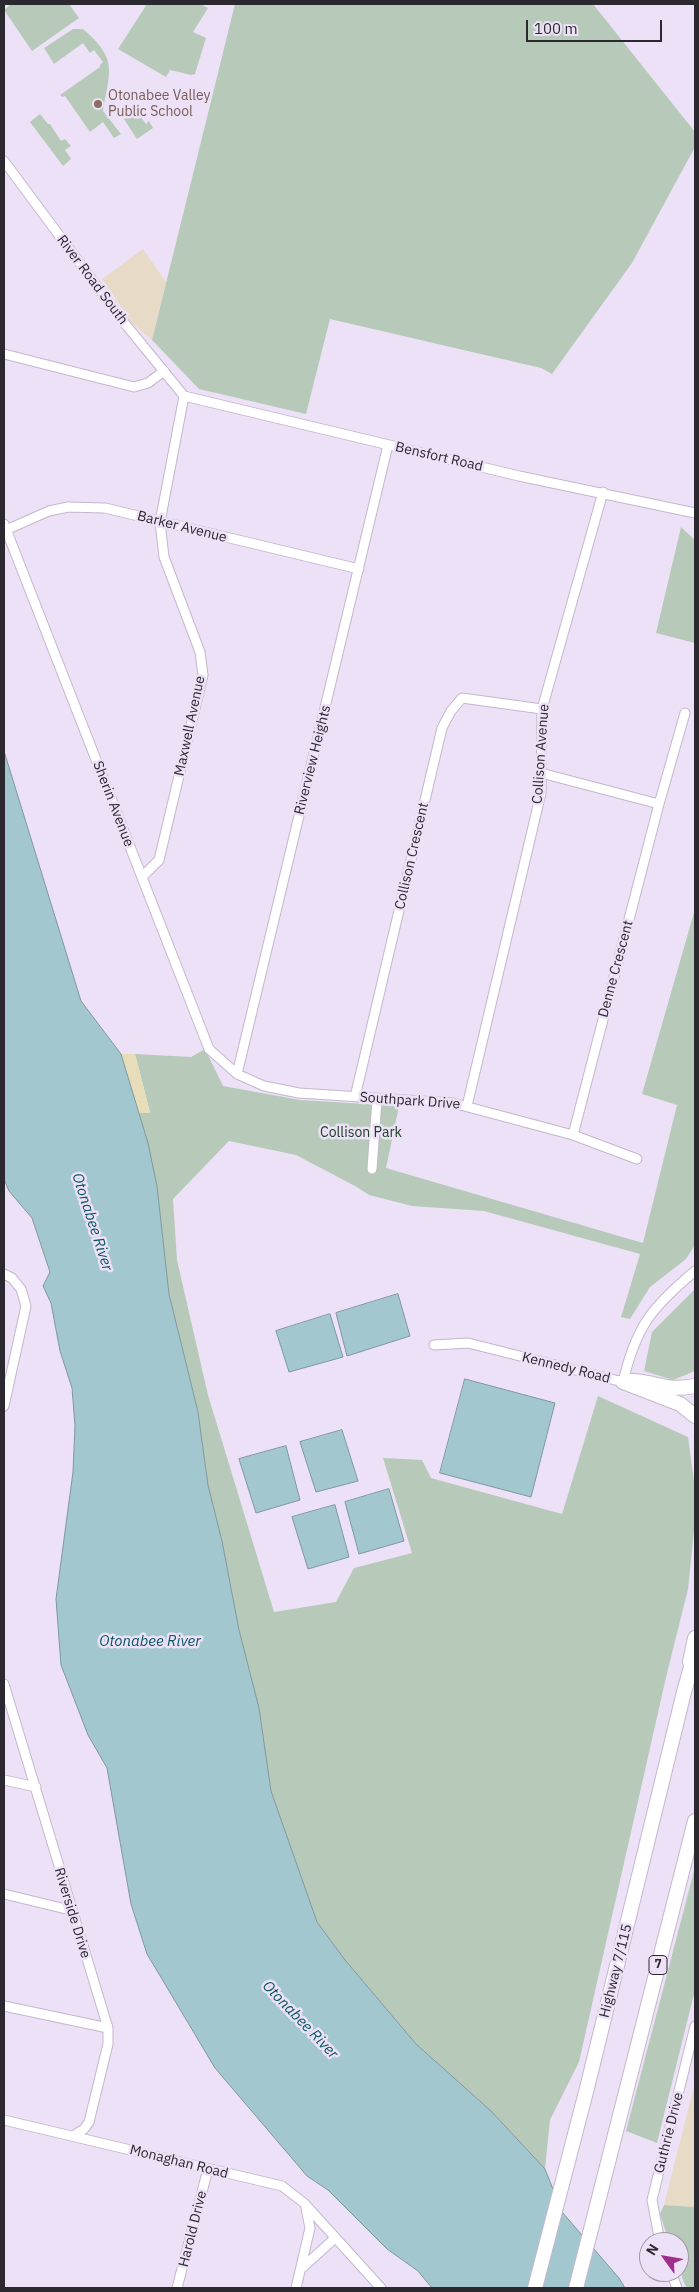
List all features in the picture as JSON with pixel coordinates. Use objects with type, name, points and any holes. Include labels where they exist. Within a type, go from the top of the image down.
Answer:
[{"type":"highway","points":[[623,1382],[638,1380],[662,1387],[681,1388],[695,1386]]},
{"type":"highway","points":[[623,1382],[680,1404],[695,1416]]},
{"type":"highway","points":[[684,1692],[695,1638]]},
{"type":"highway","name":"Highway 7/115","points":[[535,2288],[587,2088],[695,1653]]},
{"type":"highway","name":"7","points":[[576,2288],[620,2109],[695,1821]]},
{"type":"street","name":"River Road South","points":[[4,160],[122,320],[184,396]]},
{"type":"street","points":[[4,354],[134,387],[148,383],[164,371]]},
{"type":"street","name":"Bensfort Road","points":[[184,396],[519,476],[603,492],[695,513]]},
{"type":"street","name":"Maxwell Avenue","points":[[142,877],[159,860],[203,675],[200,652],[164,557],[160,522],[184,396]]},
{"type":"street","name":"Riverview Heights","points":[[237,1074],[388,445]]},
{"type":"street","name":"Collison Avenue","points":[[467,1106],[540,794],[542,709],[603,492]]},
{"type":"street","name":"Barker Avenue","points":[[5,527],[49,511],[68,508],[105,508],[359,569]]},
{"type":"street","name":"Sherin Avenue","points":[[5,527],[209,1049],[237,1074]]},
{"type":"street","name":"Collison Crescent","points":[[354,1098],[442,728],[451,711],[462,698],[542,709]]},
{"type":"street","name":"Denne Crescent","points":[[573,1135],[659,804],[686,713]]},
{"type":"street","points":[[541,773],[659,804]]},
{"type":"street","name":"Southpark Drive","points":[[237,1074],[264,1086],[281,1089],[354,1098],[453,1103],[573,1135],[638,1159]]},
{"type":"street","points":[[372,1169],[377,1099]]},
{"type":"street","name":"Kennedy Road","points":[[434,1345],[468,1343],[623,1382],[630,1352],[643,1325],[663,1299],[695,1271]]},
{"type":"street","points":[[4,1406],[26,1306],[21,1289],[8,1276]]},
{"type":"street","name":"Riverside Drive","points":[[4,1684],[36,1787],[70,1910],[108,2028],[108,2044],[89,2122],[84,2129],[73,2136]]},
{"type":"street","points":[[4,1780],[36,1787]]},
{"type":"street","points":[[4,1894],[70,1910]]},
{"type":"street","points":[[4,2006],[108,2028]]},
{"type":"street","name":"Guthrie Drive","points":[[658,2232],[652,2200],[695,2026]]},
{"type":"street","name":"Monaghan Road","points":[[4,2120],[282,2186],[304,2203],[334,2239],[381,2288]]},
{"type":"street","name":"Harold Drive","points":[[177,2288],[208,2169]]},
{"type":"street","points":[[296,2288],[310,2228],[304,2203]]},
{"type":"street","points":[[302,2268],[334,2239]]},
{"type":"shaded area","points":[[143,249],[166,282],[152,340],[132,323],[102,279]]},
{"type":"shaded area","points":[[695,2082],[695,2207],[664,2205]]},
{"type":"green space","points":[[11,4],[69,4],[79,18],[32,51],[4,10]]},
{"type":"green space","points":[[147,4],[200,4],[208,8],[193,32],[206,38],[195,74],[191,75],[170,70],[166,77],[118,49]]},
{"type":"green space","points":[[235,4],[593,4],[695,132],[695,147],[632,263],[552,374],[541,368],[330,319],[306,414],[199,389],[152,340]]},
{"type":"green space","points":[[73,29],[83,29],[94,39],[107,57],[109,75],[103,111],[121,134],[114,138],[103,122],[90,132],[65,96],[62,97],[60,95],[100,67],[103,62],[94,50],[90,53],[83,43],[54,64],[44,48]]},
{"type":"green space","points":[[136,110],[146,124],[149,121],[153,128],[137,139],[124,119]]},
{"type":"green space","points":[[40,114],[50,124],[61,141],[65,139],[71,146],[65,150],[71,159],[63,166],[30,122]]},
{"type":"green space","points":[[681,527],[695,540],[695,643],[656,633]]},
{"type":"green space","name":"Collison Park","points":[[695,909],[695,1245],[686,1259],[650,1287],[630,1319],[621,1317],[640,1254],[484,1211],[412,1206],[369,1195],[296,1155],[229,1141],[173,1199],[177,1260],[208,1395],[274,1612],[336,1602],[354,1568],[412,1553],[383,1458],[422,1460],[431,1478],[562,1514],[598,1396],[688,1437],[695,1489],[695,1521],[688,1589],[667,1673],[579,2062],[550,2120],[545,2169],[491,2111],[416,2044],[345,1960],[317,1922],[271,1791],[259,1708],[239,1630],[222,1541],[208,1485],[198,1412],[169,1294],[157,1186],[139,1113],[150,1112],[135,1054],[191,1057],[205,1049],[223,1086],[300,1100],[399,1106],[386,1168],[643,1243],[677,1105],[642,1094]]},
{"type":"green space","points":[[695,1289],[695,1371],[673,1380],[644,1371],[652,1332]]},
{"type":"green space","points":[[695,1867],[695,1990],[657,2143],[626,2131]]},
{"type":"green space","points":[[664,2205],[695,2207],[695,2288],[687,2288],[684,2282],[689,2282],[689,2232],[666,2232],[660,2214]]},
{"type":"sand","points":[[121,1054],[135,1054],[150,1113],[139,1113]]},
{"type":"water","name":"Otonabee River","points":[[4,751],[81,1001],[121,1054],[148,1143],[157,1186],[169,1294],[198,1412],[208,1485],[222,1541],[239,1630],[259,1708],[271,1791],[317,1922],[345,1960],[416,2044],[491,2111],[545,2169],[562,2212],[619,2278],[625,2288],[432,2288],[418,2271],[387,2249],[328,2190],[307,2176],[215,2068],[147,1954],[131,1904],[107,1768],[88,1735],[61,1665],[56,1599],[73,1472],[75,1426],[72,1388],[60,1351],[51,1303],[43,1286],[50,1272],[32,1218],[9,1191],[4,1179]]},
{"type":"water","points":[[398,1294],[410,1336],[347,1356],[336,1313]]},
{"type":"water","points":[[330,1314],[343,1357],[289,1372],[276,1331]]},
{"type":"water","points":[[465,1379],[555,1403],[531,1497],[440,1473]]},
{"type":"water","points":[[342,1430],[358,1481],[316,1492],[300,1442]]},
{"type":"water","points":[[286,1446],[300,1500],[256,1513],[239,1459]]},
{"type":"water","points":[[389,1489],[404,1541],[359,1554],[345,1502]]},
{"type":"water","points":[[335,1505],[349,1557],[308,1569],[292,1517]]},
{"type":"place","name":"Otonabee Valley Public School","points":[[98,104]]}]
